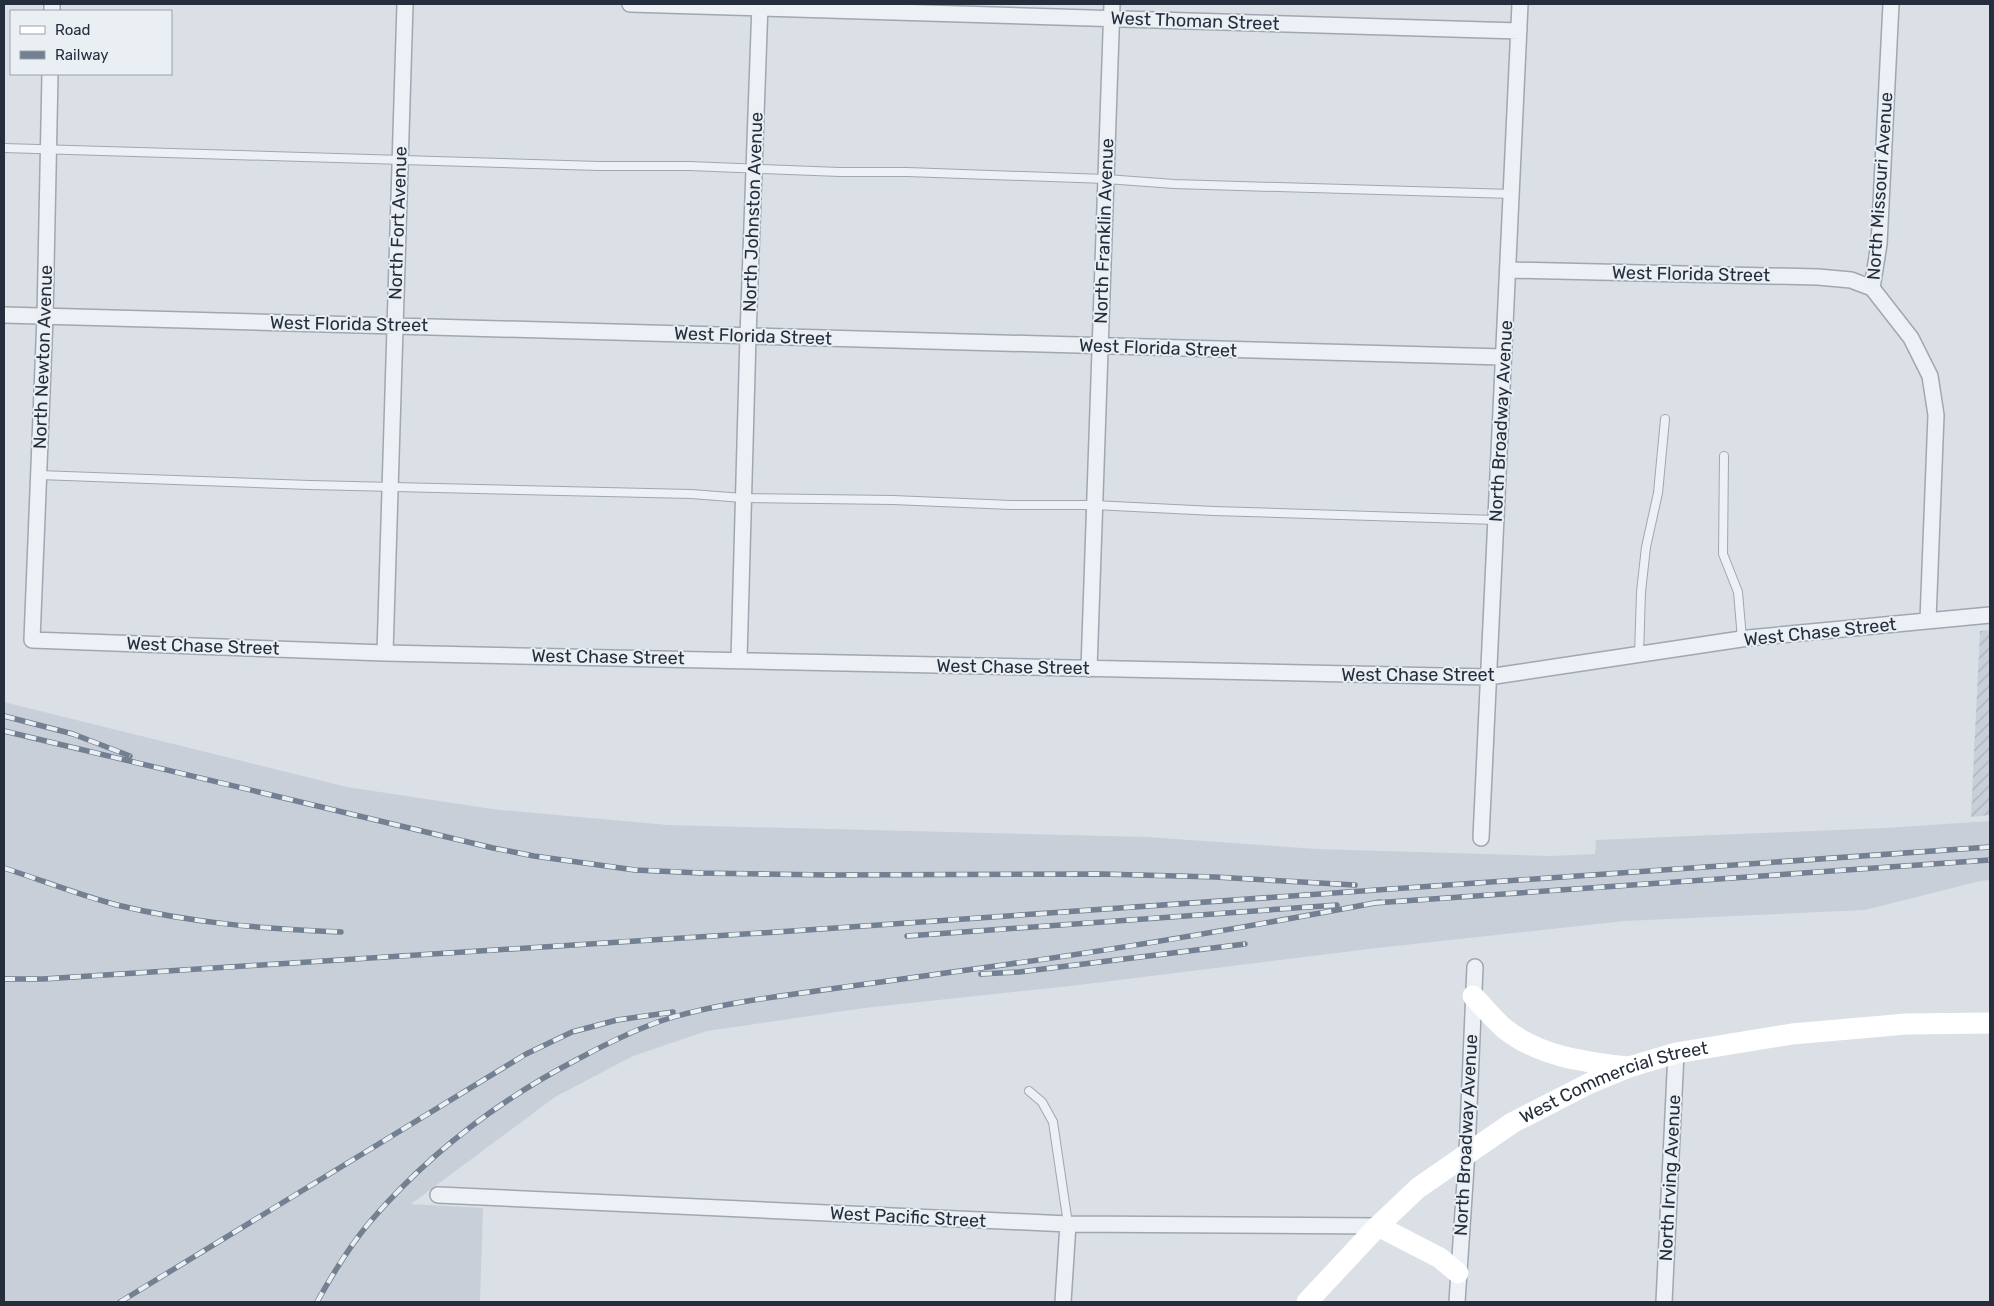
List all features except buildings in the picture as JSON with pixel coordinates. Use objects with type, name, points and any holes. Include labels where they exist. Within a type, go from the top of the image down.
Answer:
[{"type":"street","name":"North Fort Avenue","points":[[385,652],[405,4]]},
{"type":"street","name":"West Thoman Street","points":[[630,4],[760,6],[1520,31]]},
{"type":"street","name":"North Franklin Avenue","points":[[1089,669],[1112,4]]},
{"type":"street","name":"North Broadway Avenue","points":[[1481,838],[1520,4]]},
{"type":"street","name":"North Missouri Avenue","points":[[1891,4],[1879,244],[1872,288],[1911,338],[1930,376],[1936,415],[1928,620]]},
{"type":"street","name":"North Johnston Avenue","points":[[739,660],[760,6]]},
{"type":"street","name":"North Newton Avenue","points":[[32,640],[44,317],[50,75]]},
{"type":"street","name":"West Florida Street","points":[[1509,270],[1818,277],[1851,280],[1872,288]]},
{"type":"street","name":"West Florida Street","points":[[4,315],[1503,357]]},
{"type":"street","name":"West Chase Street","points":[[32,640],[385,652],[1488,677],[1742,639],[1990,615]]},
{"type":"street","name":"North Broadway Avenue","points":[[1457,1302],[1467,1152],[1475,967]]},
{"type":"street","points":[[1473,996],[1505,1029],[1539,1049],[1579,1061],[1629,1067]]},
{"type":"street","name":"West Commercial Street","points":[[1307,1302],[1378,1226],[1418,1188],[1467,1152],[1512,1123],[1590,1084],[1629,1067],[1676,1053],[1792,1034],[1906,1024],[1990,1023]]},
{"type":"street","name":"North Irving Avenue","points":[[1664,1302],[1676,1053]]},
{"type":"street","name":"West Pacific Street","points":[[438,1195],[1068,1224],[1378,1226]]},
{"type":"street","points":[[1063,1302],[1068,1224]]},
{"type":"street","points":[[1378,1226],[1440,1258],[1458,1273]]},
{"type":"lane","points":[[4,148],[400,161],[754,168],[840,172],[1106,178],[1174,184],[1512,194]]},
{"type":"lane","points":[[1639,655],[1641,592],[1646,547],[1658,493],[1665,419]]},
{"type":"lane","points":[[1724,456],[1723,554],[1738,592],[1742,639]]},
{"type":"lane","points":[[38,475],[390,487],[692,494],[744,498],[893,500],[1010,505],[1094,505],[1214,512],[1496,520]]},
{"type":"lane","points":[[1029,1091],[1042,1102],[1053,1122],[1068,1224]]},
{"type":"shaded area","points":[[1990,630],[1990,815],[1971,817],[1980,631]]},
{"type":"shaded area","points":[[4,702],[347,787],[492,809],[668,825],[1146,837],[1317,849],[1551,856],[1595,854],[1596,840],[1885,828],[1990,821],[1990,880],[1865,910],[1625,921],[1377,948],[1079,985],[864,1008],[707,1031],[633,1056],[555,1097],[411,1204],[483,1208],[480,1302],[4,1302]]},
{"type":"railway","points":[[4,716],[73,734],[130,756]]},
{"type":"railway","points":[[4,731],[493,848],[534,856],[635,870],[830,875],[1102,874],[1215,877],[1355,885]]},
{"type":"railway","points":[[4,979],[43,979],[807,930],[1990,847]]},
{"type":"railway","points":[[1374,903],[1990,860]]},
{"type":"railway","points":[[4,868],[89,897],[145,911],[200,921],[341,932]]},
{"type":"railway","points":[[317,1302],[341,1261],[369,1223],[391,1198],[440,1152],[492,1111],[520,1092],[589,1053],[646,1026],[688,1013],[743,1002],[1103,950],[1380,902]]},
{"type":"railway","points":[[907,936],[1337,905]]},
{"type":"railway","points":[[981,974],[1019,972],[1245,944]]},
{"type":"railway","points":[[120,1302],[526,1054],[572,1032],[617,1020],[673,1012]]}]
